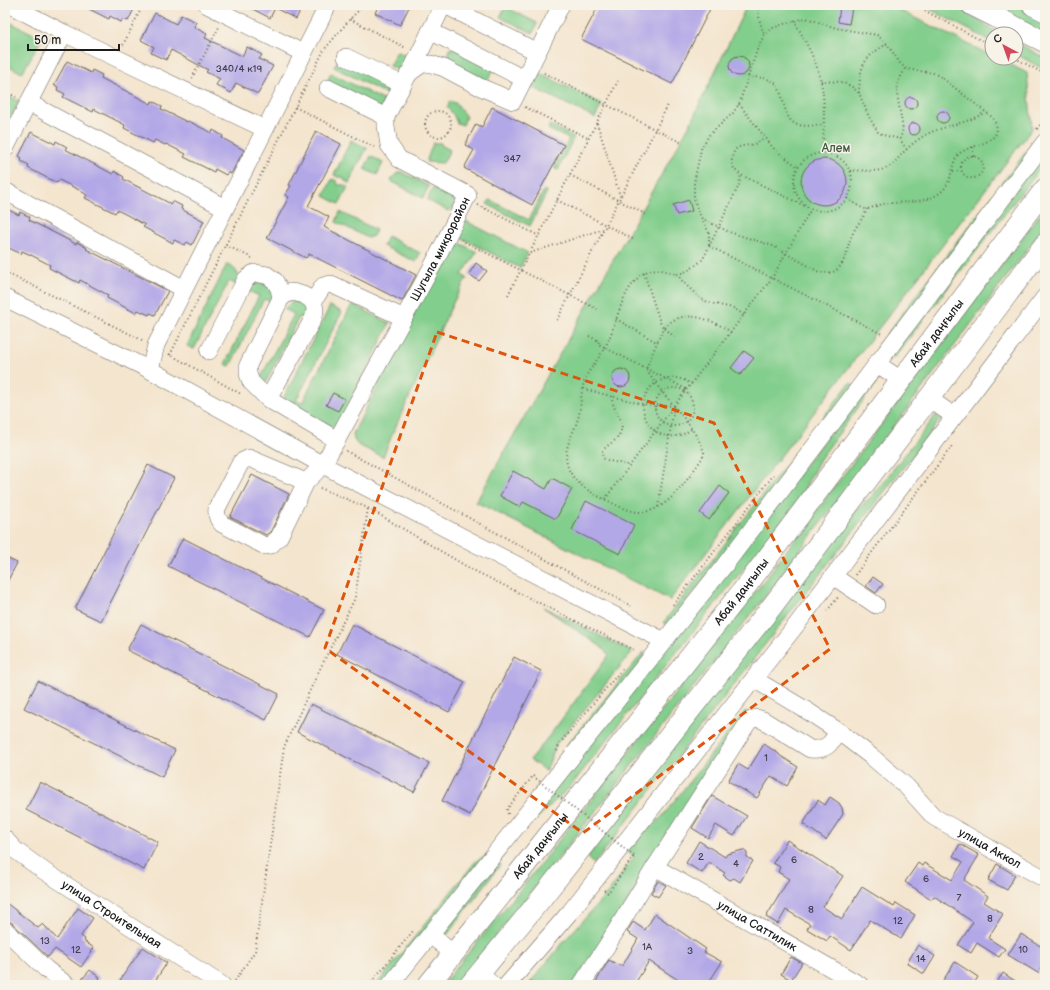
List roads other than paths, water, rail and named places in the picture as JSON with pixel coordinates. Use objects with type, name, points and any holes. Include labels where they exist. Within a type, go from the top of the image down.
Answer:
[{"type":"main road","points":[[972,5],[1042,42]]},
{"type":"main road","points":[[1033,5],[1045,11]]},
{"type":"main road","name":"Абай даңғылы","points":[[428,985],[519,873],[747,585],[1045,189]]},
{"type":"main road","points":[[480,981],[540,900],[768,611],[1045,244]]},
{"type":"street","points":[[10,5],[64,33],[265,129]]},
{"type":"street","points":[[207,5],[303,53]]},
{"type":"street","points":[[150,370],[163,351],[184,289],[328,5]]},
{"type":"street","points":[[328,88],[386,117],[444,5],[530,66]]},
{"type":"street","points":[[406,79],[422,64],[431,64],[444,68],[478,86],[513,101],[561,5]]},
{"type":"street","points":[[430,32],[530,66]]},
{"type":"street","points":[[5,149],[64,33]]},
{"type":"street","points":[[346,57],[406,79]]},
{"type":"street","points":[[29,103],[225,208]]},
{"type":"street","name":"Шугыла микрорайон","points":[[306,482],[249,458],[245,459],[241,462],[217,508],[216,514],[218,520],[222,524],[265,546],[271,545],[279,537],[306,482],[323,464],[336,442],[449,234],[468,194],[399,159],[390,145],[386,127],[386,117]]},
{"type":"street","points":[[390,985],[724,566],[876,363],[1045,142]]},
{"type":"street","points":[[5,191],[184,289]]},
{"type":"street","points":[[209,351],[246,279],[254,274],[267,275],[276,281],[281,298]]},
{"type":"street","points":[[313,302],[322,286],[331,284],[404,318]]},
{"type":"street","points":[[268,399],[313,319],[315,309],[313,302],[300,293],[290,292],[281,298],[248,365],[248,374],[251,382],[268,399],[336,442]]},
{"type":"street","points":[[507,985],[570,912],[754,679],[1045,297]]},
{"type":"street","points":[[5,298],[150,370],[323,464],[664,641]]},
{"type":"street","points":[[876,363],[901,380]]},
{"type":"street","points":[[928,398],[954,416]]},
{"type":"street","points":[[833,576],[876,605]]},
{"type":"street","points":[[581,985],[606,947],[654,867],[749,721],[756,718],[763,720],[810,749],[817,750],[824,748],[832,741],[838,731],[754,679]]},
{"type":"street","name":"улица Аккол","points":[[838,731],[894,775],[906,786],[934,818],[1045,879]]},
{"type":"street","name":"улица Строительная","points":[[5,838],[15,850],[44,872],[222,985]]},
{"type":"street","name":"улица Саттилик","points":[[654,867],[860,985]]},
{"type":"street","points":[[5,930],[46,969],[67,985]]},
{"type":"street","points":[[431,935],[454,954]]},
{"type":"park label","name":"Алем","points":[[836,148]]}]
